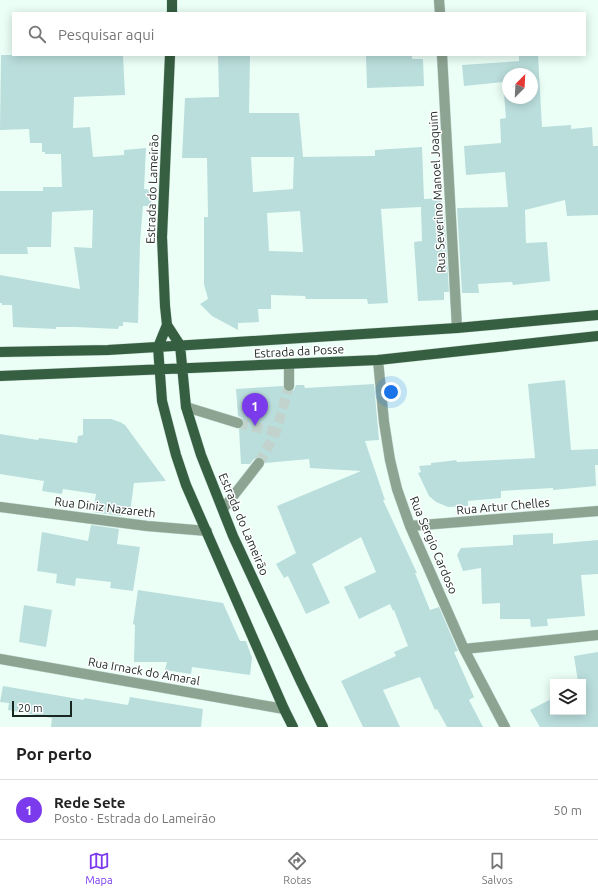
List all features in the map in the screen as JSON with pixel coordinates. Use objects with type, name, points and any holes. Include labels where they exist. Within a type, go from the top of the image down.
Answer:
[{"type":"main road","points":[[172,0],[172,12]]},
{"type":"main road","name":"Estrada do Lameirão","points":[[170,56],[162,237],[167,325],[180,345],[181,369],[186,407],[201,455],[233,536],[323,727]]},
{"type":"main road","name":"Estrada da Posse","points":[[0,352],[108,350],[158,347],[457,328],[598,315]]},
{"type":"main road","name":"Estrada do Lameirão","points":[[167,325],[158,347],[158,370],[162,401],[176,455],[186,485],[284,709],[294,727]]},
{"type":"main road","name":"Estrada da Posse","points":[[0,376],[378,360],[598,336]]},
{"type":"street","points":[[439,0],[440,12]]},
{"type":"street","name":"Rua Severino Manoel Joaquim","points":[[442,56],[457,328]]},
{"type":"street","name":"Rua Sergio Cardoso","points":[[378,360],[384,422],[390,460],[397,489],[410,526],[464,649],[505,727]]},
{"type":"street","points":[[289,364],[289,386]]},
{"type":"street","points":[[186,407],[238,423]]},
{"type":"street","points":[[223,509],[259,463]]},
{"type":"street","name":"Rua Diniz Nazareth","points":[[0,507],[147,526],[207,531]]},
{"type":"street","name":"Rua Artur Chelles","points":[[410,526],[598,511]]},
{"type":"street","points":[[464,649],[598,635]]},
{"type":"street","name":"Rua Irnack do Amaral","points":[[0,659],[284,709]]},
{"type":"building","points":[[1,55],[123,56],[125,95],[74,97],[73,128],[90,127],[93,157],[124,155],[124,150],[146,148],[144,189],[152,190],[151,206],[143,206],[140,242],[138,323],[123,322],[123,326],[119,326],[118,329],[13,327],[12,305],[2,305],[2,303],[0,303],[0,275],[80,289],[74,247],[92,248],[93,210],[52,212],[51,247],[27,247],[28,254],[0,254],[0,191],[43,191],[43,187],[62,187],[61,154],[45,154],[45,152],[42,152],[42,143],[30,143],[29,129],[0,130]]},
{"type":"building","points":[[218,56],[250,56],[249,113],[299,113],[303,157],[375,156],[375,150],[422,147],[424,199],[441,198],[442,209],[444,209],[449,292],[444,292],[444,300],[418,301],[414,242],[422,241],[421,207],[381,209],[388,303],[368,304],[367,299],[306,299],[305,296],[271,295],[271,309],[258,309],[259,322],[238,323],[238,330],[212,316],[200,304],[208,299],[204,284],[204,217],[208,217],[207,158],[182,158],[185,98],[219,97]],"holes":[[[251,157],[294,157],[293,189],[253,192]],[[300,211],[303,252],[269,251],[267,213]]]},
{"type":"building","points":[[366,56],[412,56],[412,59],[423,59],[424,86],[367,88]]},
{"type":"building","points":[[519,56],[538,56],[542,127],[571,125],[571,129],[592,127],[593,146],[598,146],[598,215],[567,216],[565,200],[525,210],[526,243],[547,242],[550,281],[513,285],[512,282],[478,284],[479,293],[462,293],[457,208],[508,207],[505,172],[466,175],[464,146],[501,143],[500,119],[506,118],[505,104],[538,104],[538,68],[502,68],[502,82],[464,86],[462,65],[519,61]]},
{"type":"building","points":[[565,380],[571,450],[598,449],[598,465],[595,465],[596,486],[553,490],[553,488],[501,491],[501,498],[468,501],[468,506],[448,507],[436,502],[429,496],[418,473],[421,472],[419,466],[456,460],[457,462],[535,458],[528,384]]},
{"type":"building","points":[[374,384],[379,440],[365,441],[385,500],[383,500],[417,573],[415,573],[430,610],[439,607],[458,651],[454,652],[474,697],[469,700],[483,727],[447,727],[437,709],[435,710],[420,677],[383,690],[400,727],[363,727],[341,681],[396,656],[394,652],[408,646],[394,610],[393,611],[390,604],[359,619],[344,587],[376,572],[361,537],[312,564],[330,603],[306,614],[288,576],[284,578],[276,564],[296,553],[277,506],[361,471],[310,468],[309,459],[265,463],[263,458],[260,457],[254,459],[250,464],[241,464],[239,429],[243,427],[244,422],[242,418],[238,416],[236,389],[283,386],[285,391],[289,392],[294,390],[296,385],[304,385],[305,388]]},
{"type":"building","points":[[83,419],[111,419],[125,425],[166,481],[134,483],[130,512],[121,511],[121,516],[93,512],[96,494],[63,489],[62,494],[42,491],[44,481],[0,474],[0,434],[38,440],[39,438],[77,443],[78,436],[83,435]]},
{"type":"building","points":[[91,525],[119,529],[117,544],[140,547],[133,591],[110,588],[111,582],[76,578],[75,586],[56,583],[57,574],[37,571],[42,532],[88,541]]},
{"type":"building","points":[[553,533],[553,544],[598,540],[598,574],[581,575],[585,616],[547,619],[548,626],[531,627],[530,619],[500,619],[500,603],[482,604],[481,568],[463,571],[457,555],[461,548],[513,545],[513,535]]},
{"type":"building","points":[[138,590],[223,603],[240,641],[246,641],[252,658],[250,675],[192,667],[191,674],[165,670],[167,662],[134,662],[135,625],[133,624]]},
{"type":"building","points":[[24,605],[52,610],[46,647],[19,642]]},
{"type":"building","points":[[598,652],[598,727],[540,727],[530,710],[550,700],[550,715],[586,715],[586,679],[578,679],[574,656]]},
{"type":"building","points":[[3,686],[84,700],[84,698],[128,705],[130,697],[203,709],[201,727],[51,727],[52,718],[8,710],[9,703],[0,702]]},
{"type":"tunnel","points":[[259,463],[276,432],[289,386]]},
{"type":"tunnel","points":[[238,423],[276,432]]},
{"type":"place","name":"Rede Sete","points":[[255,426]]}]
